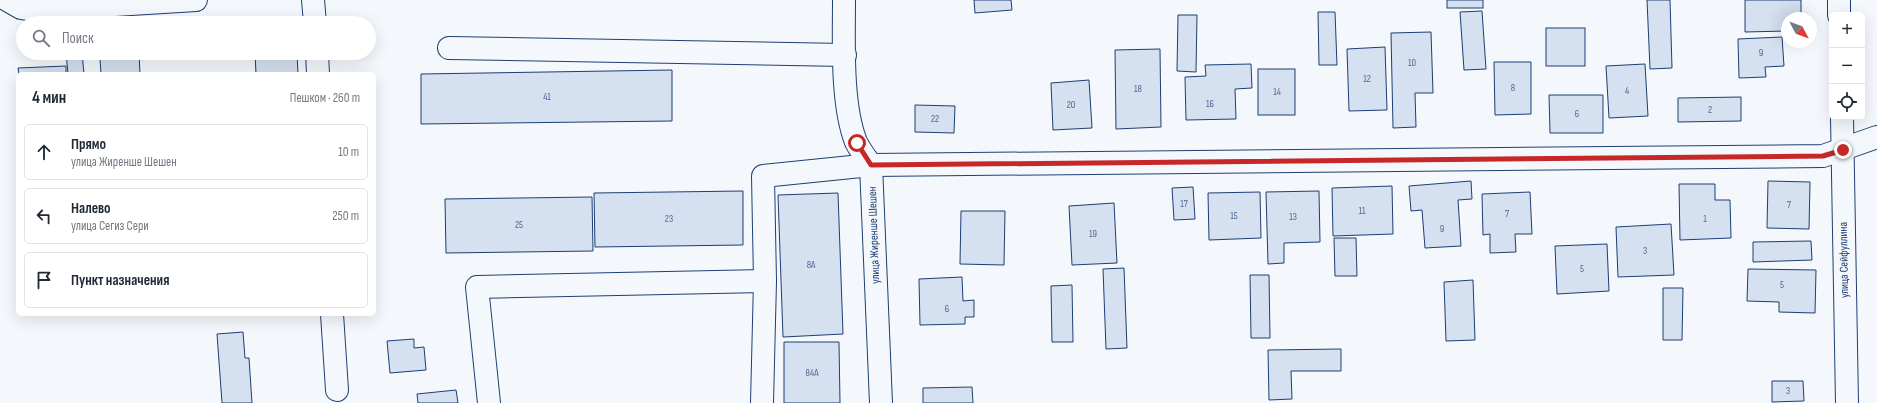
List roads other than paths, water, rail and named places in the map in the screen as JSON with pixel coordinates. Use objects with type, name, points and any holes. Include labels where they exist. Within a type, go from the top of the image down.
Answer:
[{"type":"street","points":[[7,0],[21,8],[33,10],[196,0]]},
{"type":"street","points":[[313,0],[314,16]]},
{"type":"street","points":[[844,0],[845,55],[849,118],[857,143],[871,165]]},
{"type":"street","points":[[1839,0],[1839,12]]},
{"type":"street","points":[[449,48],[845,55]]},
{"type":"street","points":[[317,60],[318,72]]},
{"type":"street","name":"улица Сейфуллина","points":[[1842,120],[1847,403]]},
{"type":"street","points":[[762,403],[765,281],[763,176],[871,165],[1823,156],[1843,150],[1877,136]]},
{"type":"street","name":"улица Жиренше Шешен","points":[[871,165],[881,403]]},
{"type":"street","points":[[489,403],[477,287],[765,281]]},
{"type":"street","points":[[332,316],[337,390]]}]
